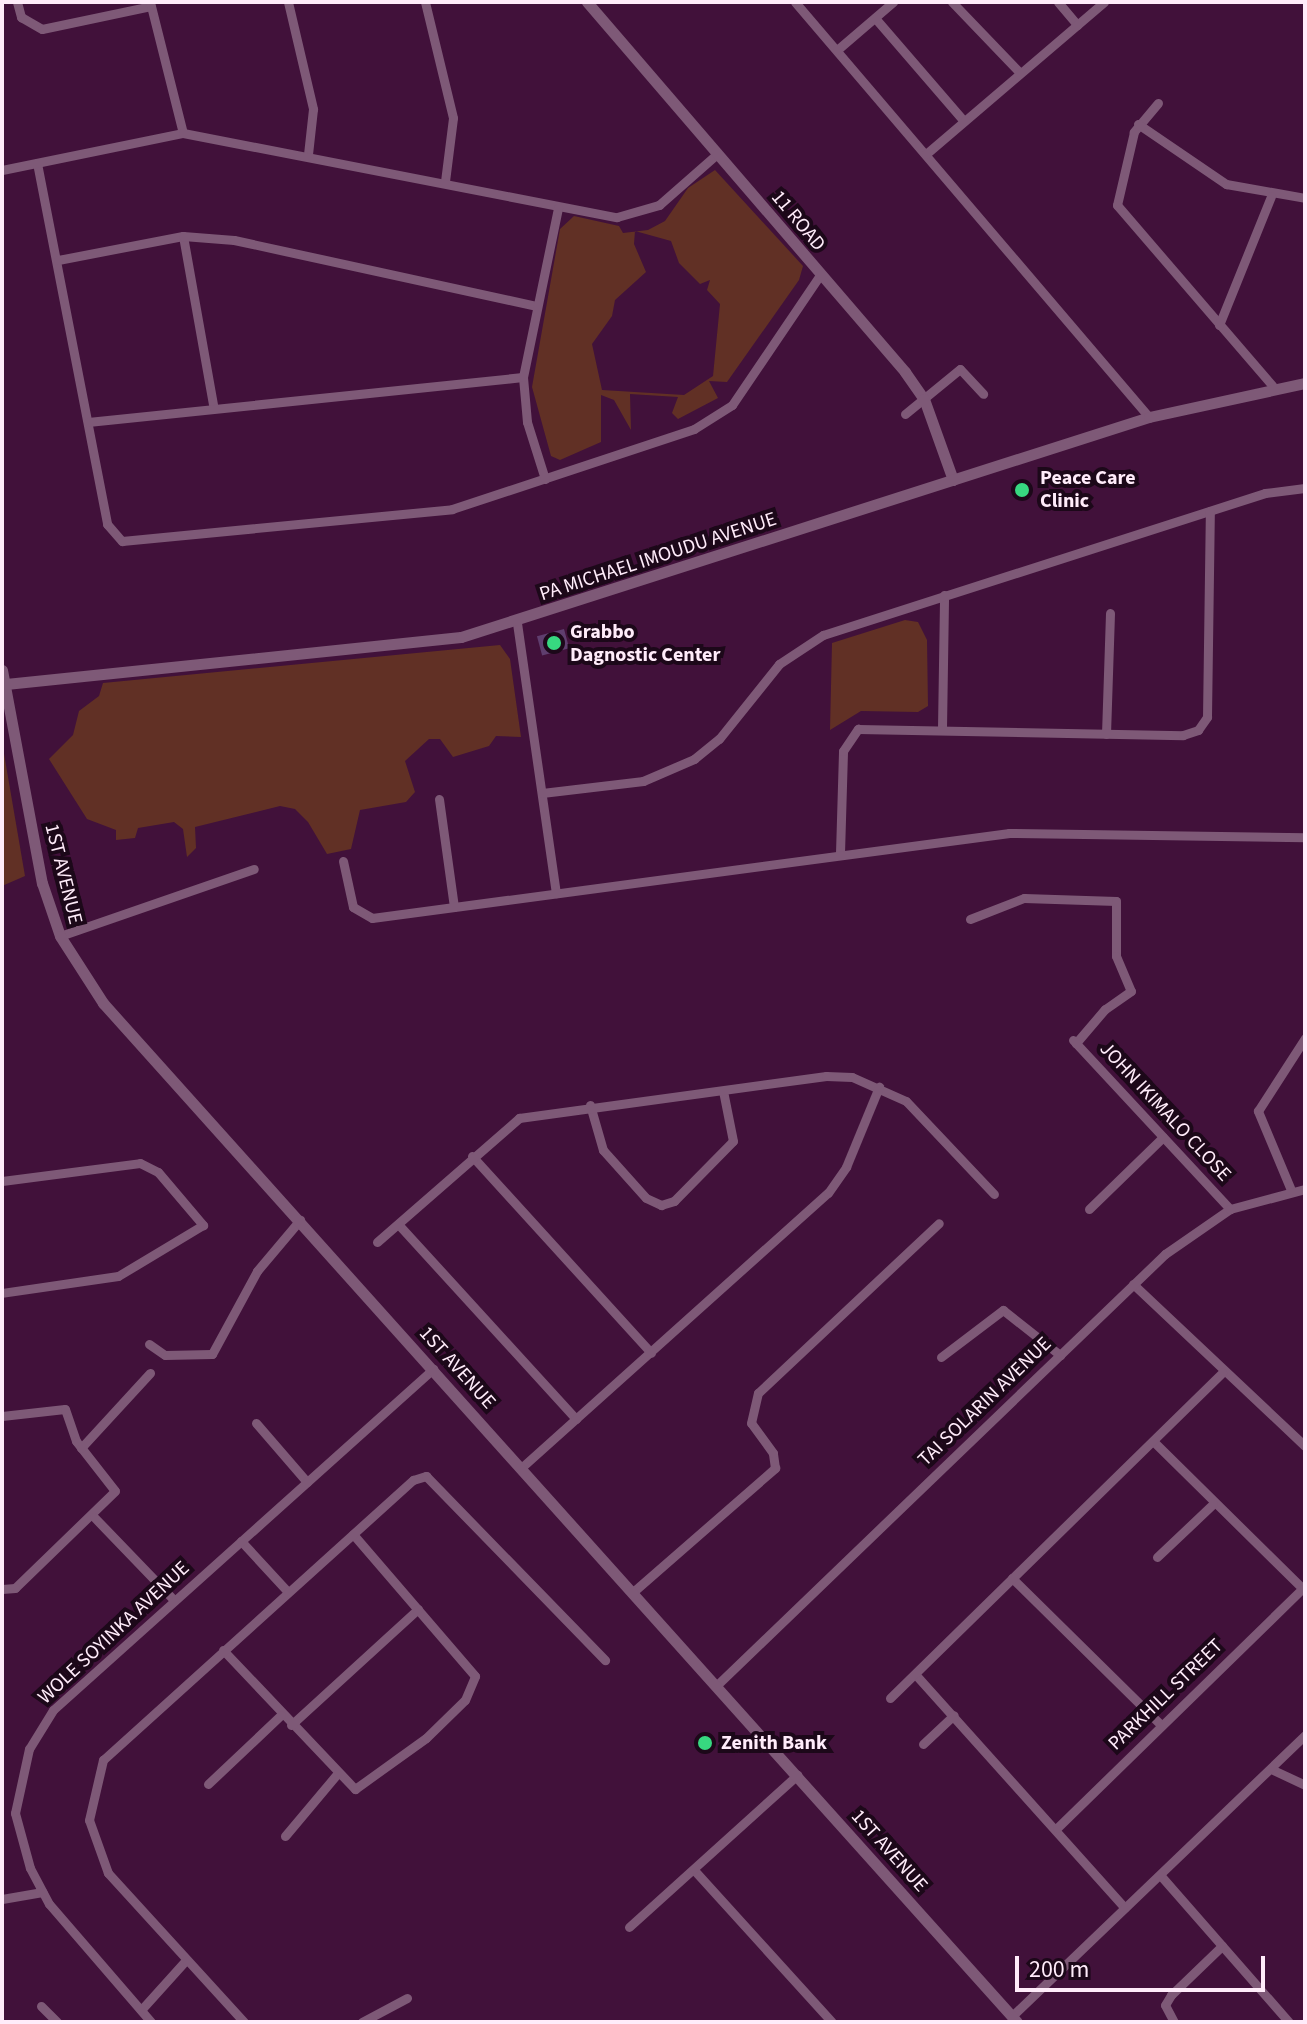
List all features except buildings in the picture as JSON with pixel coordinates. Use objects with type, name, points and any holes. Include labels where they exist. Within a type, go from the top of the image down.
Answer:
[{"type":"street","points":[[17,2],[21,17],[42,29],[151,4],[183,133]]},
{"type":"street","points":[[288,2],[313,109],[308,154]]},
{"type":"street","points":[[425,2],[453,118],[445,181]]},
{"type":"street","name":"11 ROAD","points":[[587,2],[924,399],[953,480]]},
{"type":"street","points":[[795,2],[1149,417]]},
{"type":"street","points":[[837,50],[893,2]]},
{"type":"street","points":[[952,2],[1020,73]]},
{"type":"street","points":[[1058,2],[1077,25]]},
{"type":"street","points":[[926,154],[1104,2]]},
{"type":"street","points":[[875,18],[964,121]]},
{"type":"street","points":[[1158,103],[1138,124],[1117,205],[1272,385]]},
{"type":"street","points":[[1138,124],[1226,184],[1271,196],[1305,198]]},
{"type":"street","points":[[2,170],[183,133],[445,181],[558,208],[639,215],[717,154]]},
{"type":"street","points":[[37,163],[107,524],[122,541],[428,513],[545,479],[715,419],[732,405],[820,275]]},
{"type":"street","points":[[1219,325],[1271,196]]},
{"type":"street","points":[[545,479],[527,422],[523,377],[558,208]]},
{"type":"street","points":[[58,260],[183,236],[234,240],[536,306]]},
{"type":"street","points":[[183,236],[213,405]]},
{"type":"street","points":[[905,414],[960,369],[983,394]]},
{"type":"street","points":[[88,422],[213,405],[523,377]]},
{"type":"street","name":"PA MICHAEL IMOUDU AVENUE","points":[[6,684],[461,637],[517,623],[1149,417],[1272,385],[1305,383]]},
{"type":"street","points":[[542,793],[668,773],[719,739],[760,684],[800,646],[944,595],[1210,511],[1305,488]]},
{"type":"street","points":[[840,853],[849,736],[858,729],[942,728],[1183,735],[1198,730],[1207,717],[1210,511]]},
{"type":"street","points":[[942,728],[944,595]]},
{"type":"street","points":[[1106,734],[1110,613]]},
{"type":"street","points":[[517,623],[556,893]]},
{"type":"street","name":"1ST AVENUE","points":[[2,670],[6,684],[8,724],[42,883],[60,936],[103,1003],[1015,2019]]},
{"type":"street","points":[[439,799],[454,907]]},
{"type":"street","points":[[343,861],[360,915],[454,907],[840,853],[1009,833],[1305,837],[1305,827]]},
{"type":"street","points":[[60,936],[254,869]]},
{"type":"street","name":"JOHN IKIMALO CLOSE","points":[[970,919],[1024,898],[1116,901],[1116,956],[1131,991],[1105,1009],[1074,1041],[1230,1209]]},
{"type":"street","points":[[1291,1190],[1258,1111],[1305,1038]]},
{"type":"street","points":[[377,1242],[519,1118],[590,1105],[826,1076],[879,1087],[927,1119],[994,1194]]},
{"type":"street","points":[[521,1468],[838,1182],[879,1087]]},
{"type":"street","points":[[590,1105],[603,1150],[646,1198],[661,1205],[674,1201],[733,1141],[723,1091]]},
{"type":"street","points":[[1089,1209],[1163,1137]]},
{"type":"street","points":[[472,1156],[651,1353]]},
{"type":"street","points":[[2,1181],[140,1163],[158,1172],[203,1225],[118,1276],[2,1293]]},
{"type":"street","name":"TAI SOLARIN AVENUE","points":[[717,1685],[1133,1284],[1230,1209],[1291,1190],[1305,1189]]},
{"type":"street","points":[[149,1344],[165,1355],[212,1354],[257,1271],[300,1220]]},
{"type":"street","points":[[633,1592],[775,1468],[773,1453],[751,1423],[758,1393],[939,1223]]},
{"type":"street","points":[[398,1224],[576,1419]]},
{"type":"street","points":[[1133,1284],[1222,1373],[1305,1446]]},
{"type":"street","points":[[941,1357],[1003,1310],[1060,1355]]},
{"type":"street","name":"WOLE SOYINKA AVENUE","points":[[151,2022],[42,1892],[15,1813],[29,1749],[53,1710],[173,1599],[433,1369]]},
{"type":"street","points":[[81,1448],[150,1373]]},
{"type":"street","points":[[890,1698],[1222,1373]]},
{"type":"street","points":[[2,1416],[61,1407],[81,1448],[115,1491],[94,1517],[15,1588],[3,1592]]},
{"type":"street","points":[[256,1423],[307,1482]]},
{"type":"street","points":[[1154,1442],[1213,1504],[1303,1590]]},
{"type":"street","points":[[244,2022],[108,1873],[89,1820],[91,1790],[103,1760],[413,1480],[437,1480],[605,1660]]},
{"type":"street","points":[[1157,1557],[1213,1504]]},
{"type":"street","points":[[94,1517],[173,1599]]},
{"type":"street","points":[[223,1650],[337,1774],[355,1789],[371,1783],[433,1731],[473,1685],[470,1667],[353,1534]]},
{"type":"street","points":[[241,1541],[288,1592]]},
{"type":"street","points":[[1012,1578],[1161,1725]]},
{"type":"street","name":"PARKHILL STREET","points":[[1057,1828],[1303,1590]]},
{"type":"street","points":[[291,1725],[418,1609]]},
{"type":"street","points":[[915,1674],[1057,1828],[1125,1908]]},
{"type":"street","points":[[208,1784],[281,1715]]},
{"type":"street","points":[[923,1744],[954,1715]]},
{"type":"street","points":[[1015,2019],[1305,1735]]},
{"type":"street","points":[[1271,1769],[1305,1785]]},
{"type":"street","points":[[285,1836],[337,1774]]},
{"type":"street","points":[[629,1927],[797,1775]]},
{"type":"street","points":[[694,1870],[832,2022]]},
{"type":"street","points":[[1161,1876],[1289,2022]]},
{"type":"street","points":[[2,1899],[42,1892]]},
{"type":"street","points":[[1174,2022],[1165,2005],[1171,1995],[1222,1946]]},
{"type":"street","points":[[141,2010],[186,1960]]},
{"type":"street","points":[[362,2022],[407,1998]]},
{"type":"street","points":[[41,2006],[57,2022]]},
{"type":"shaded area","points":[[715,170],[803,266],[799,280],[727,382],[709,381],[718,398],[678,419],[672,413],[678,397],[630,394],[631,430],[614,400],[601,395],[601,442],[560,460],[551,456],[532,387],[560,229],[574,216],[619,226],[623,233],[635,232],[634,244],[646,272],[615,300],[612,316],[592,344],[602,390],[684,395],[713,376],[720,304],[707,290],[710,280],[700,284],[679,263],[671,241],[636,231],[648,230],[665,221],[688,188]]},
{"type":"shaded area","points":[[905,620],[918,622],[927,640],[928,706],[918,712],[861,711],[830,730],[832,643]]},
{"type":"shaded area","points":[[500,645],[510,659],[521,737],[496,736],[489,746],[453,757],[440,739],[429,739],[405,761],[415,792],[406,802],[360,810],[351,849],[327,854],[308,822],[295,809],[280,806],[195,827],[196,848],[187,857],[183,829],[174,822],[138,828],[135,838],[116,840],[116,830],[87,819],[49,759],[73,735],[79,711],[99,696],[103,683]]},
{"type":"shaded area","points":[[2,742],[25,876],[2,886]]},
{"type":"place","name":"Peace Care Clinic","points":[[1022,490]]},
{"type":"place","name":"Grabbo Dagnostic Center","points":[[554,643]]},
{"type":"place","name":"Zenith Bank","points":[[705,1743]]}]
